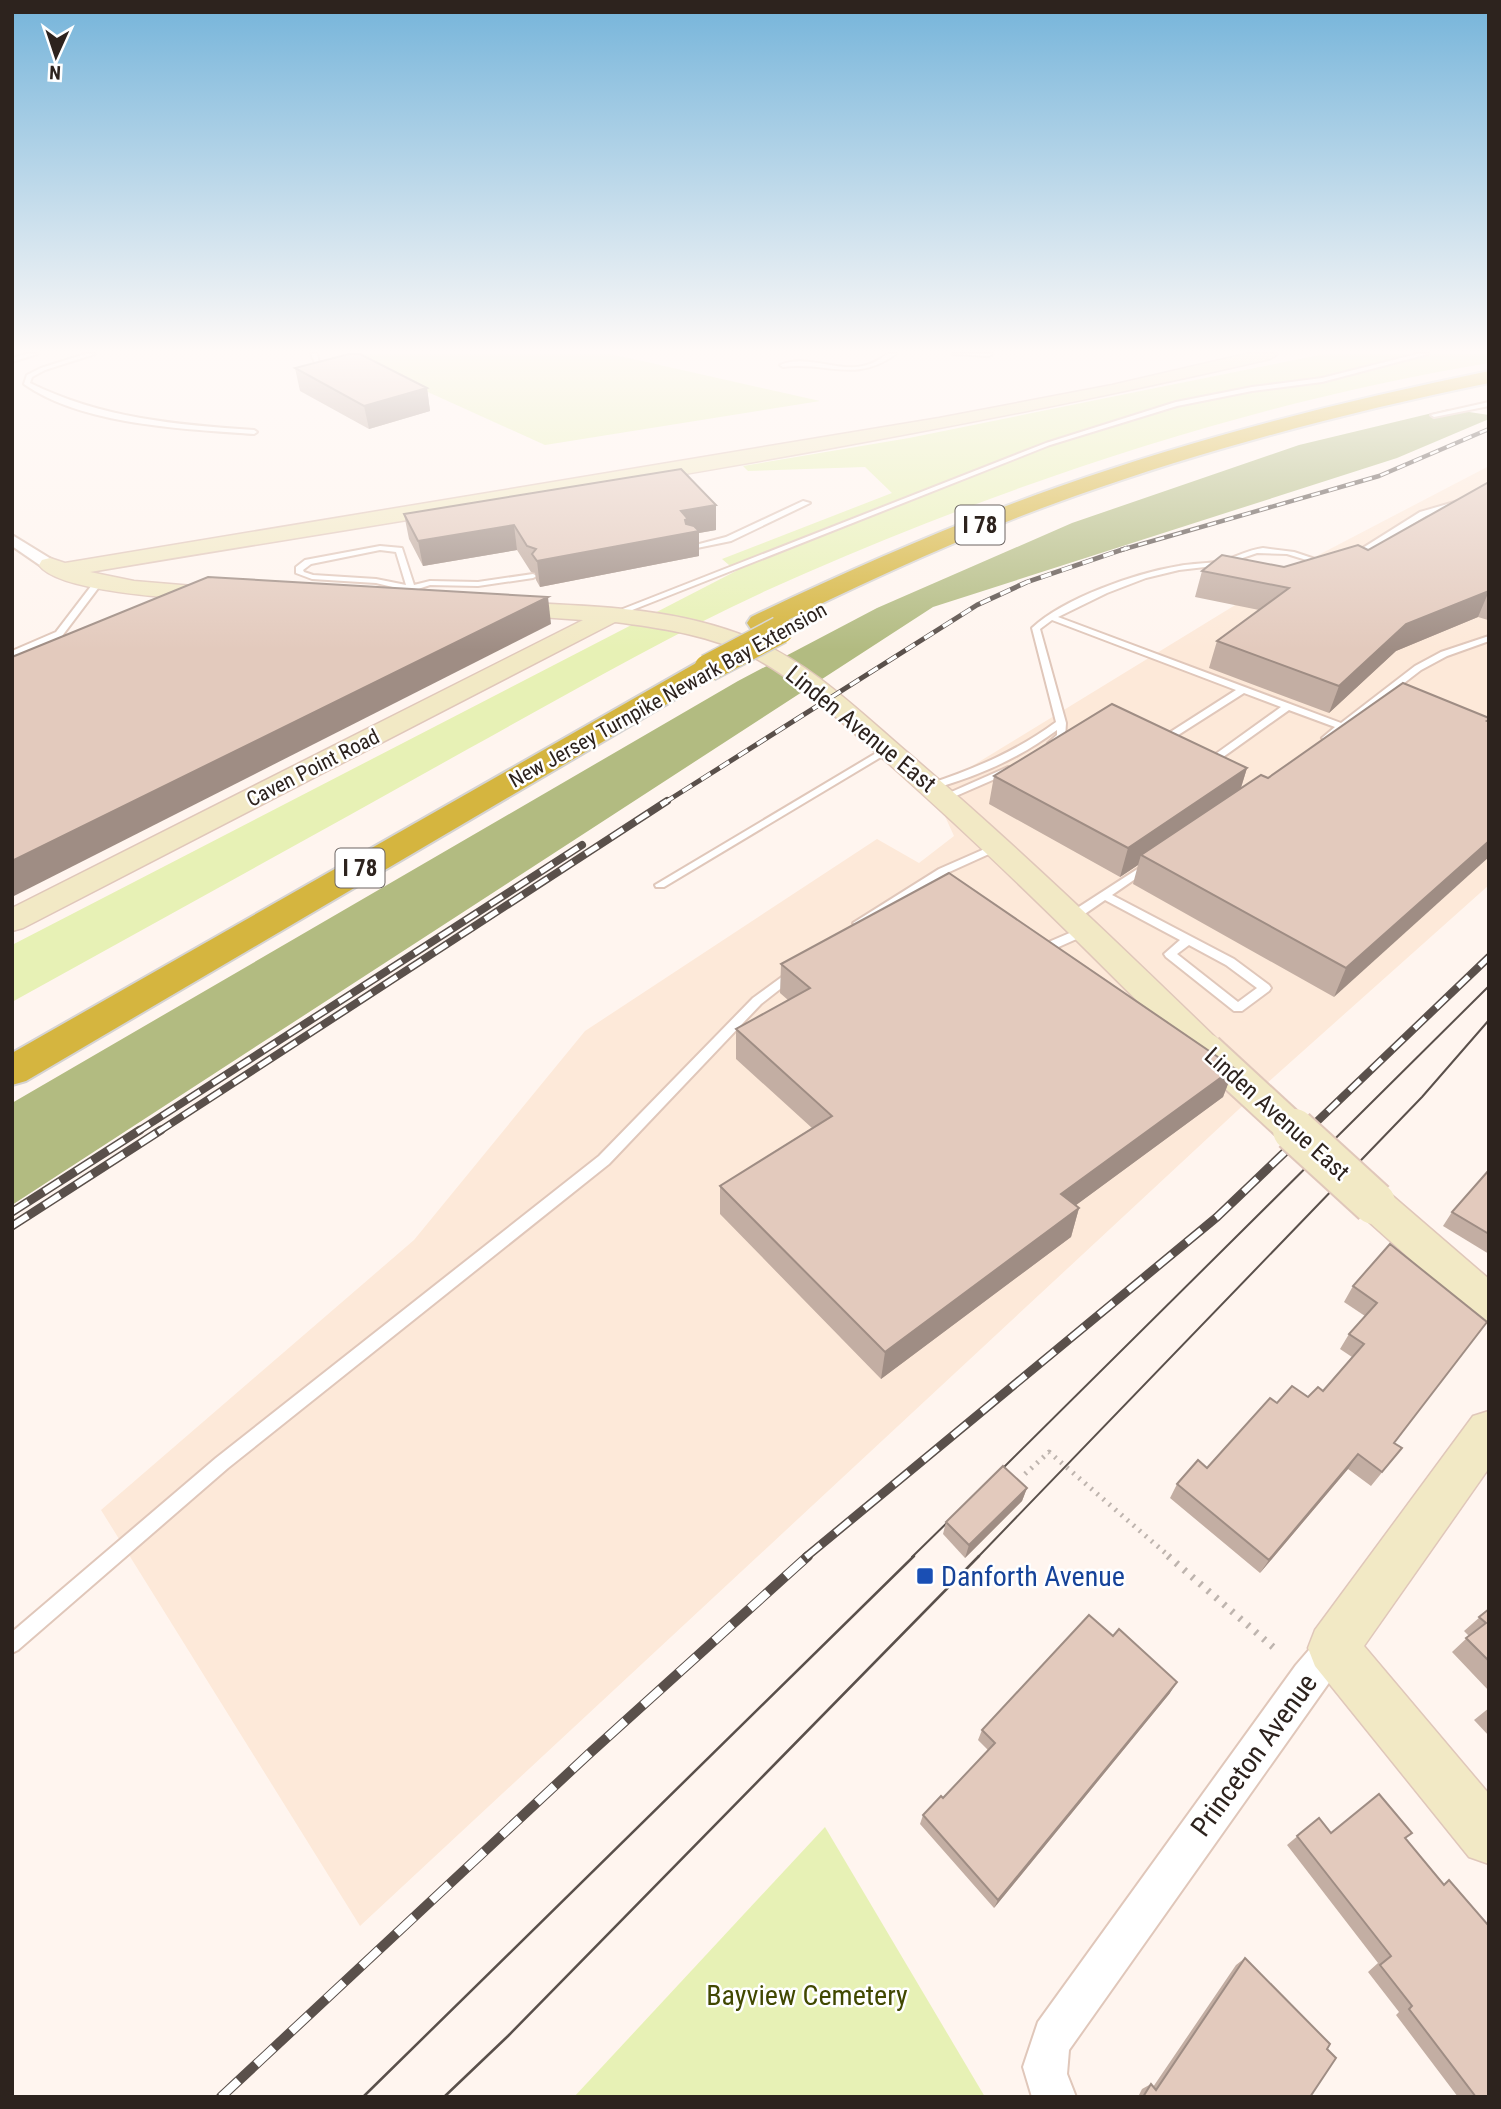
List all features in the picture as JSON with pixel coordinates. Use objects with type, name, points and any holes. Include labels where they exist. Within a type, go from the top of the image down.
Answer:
[{"type":"highway","name":"New Jersey Turnpike Newark Bay Extension","points":[[12,1044],[770,626],[1022,521],[1205,452]]},
{"type":"highway","name":"New Jersey Turnpike Newark Bay Extension","points":[[12,1071],[699,663]]},
{"type":"street","points":[[55,567],[543,477],[702,452]]},
{"type":"street","points":[[55,567],[233,542],[769,452]]},
{"type":"street","points":[[12,539],[55,567],[98,583],[239,595]]},
{"type":"street","points":[[185,592],[169,580],[168,573],[173,568],[233,542]]},
{"type":"street","name":"Linden Avenue East","points":[[488,609],[614,614],[690,628],[740,642],[798,675],[938,792],[1079,924],[1207,1050],[1489,1304]]},
{"type":"street","name":"Caven Point Road","points":[[12,921],[614,614]]},
{"type":"street","name":"Princeton Avenue","points":[[1052,2092],[1044,2058],[1054,2037],[1309,1678],[1489,1431]]},
{"type":"street","points":[[1333,1648],[1489,1837]]},
{"type":"lane","points":[[614,614],[1027,452]]},
{"type":"lane","points":[[1305,571],[1343,561],[1423,513],[1489,494]]},
{"type":"lane","points":[[692,547],[728,539],[806,502]]},
{"type":"lane","points":[[380,548],[397,548],[400,601],[376,581],[312,577],[300,573],[299,569],[308,562],[380,548]]},
{"type":"lane","points":[[1037,754],[1062,736],[1036,628],[1051,617],[1078,602],[1177,568],[1224,563],[1244,554],[1264,550],[1291,553],[1329,565]]},
{"type":"lane","points":[[1224,563],[1241,567]]},
{"type":"lane","points":[[400,601],[436,582],[475,584],[533,576]]},
{"type":"lane","points":[[12,654],[59,634],[98,583]]},
{"type":"lane","points":[[1051,617],[1341,726]]},
{"type":"lane","points":[[1321,742],[1418,668],[1444,654],[1489,638]]},
{"type":"lane","points":[[1161,742],[1242,690]]},
{"type":"lane","points":[[1199,760],[1213,759],[1220,755],[1286,707]]},
{"type":"lane","points":[[938,792],[1004,758],[1061,723]]},
{"type":"lane","points":[[660,885],[888,749]]},
{"type":"lane","points":[[938,792],[995,777],[1016,766]]},
{"type":"lane","points":[[841,934],[996,847]]},
{"type":"lane","points":[[1030,942],[1046,954],[1079,924],[1104,895],[1161,857]]},
{"type":"lane","points":[[1104,895],[1230,962],[1265,988],[1238,1009],[1170,954],[1188,940]]},
{"type":"lane","points":[[12,1644],[222,1463],[604,1160],[757,1001],[809,959]]},
{"type":"path","points":[[1024,1474],[1049,1452],[1273,1647]]},
{"type":"shaded area","points":[[1489,466],[1489,885],[1266,1084],[360,1926],[101,1510],[414,1240],[585,1031],[877,839],[919,863],[954,836],[933,790],[1307,561]]},
{"type":"green space","points":[[824,452],[1125,452],[1056,475],[889,538],[719,613],[12,1002],[12,945],[736,571],[722,559],[892,493],[865,467],[748,471],[743,466]]},
{"type":"green space","points":[[1277,452],[1410,452],[933,607],[12,1205],[12,1103],[738,681],[877,608],[1072,523]]},
{"type":"green space","name":"Bayview Cemetery","points":[[825,1827],[985,2097],[574,2097]]},
{"type":"building","points":[[681,469],[716,505],[681,511],[688,519],[685,520],[686,524],[699,531],[537,561],[532,554],[536,549],[527,546],[514,525],[418,541],[404,514]]},
{"type":"building","points":[[1489,482],[1489,591],[1406,624],[1339,686],[1217,641],[1289,588],[1202,571],[1222,555],[1284,567],[1358,545],[1368,550]]},
{"type":"building","points":[[208,577],[548,597],[12,861],[12,657]]},
{"type":"building","points":[[1403,683],[1489,718],[1489,841],[1346,968],[1141,855],[1261,775],[1268,778]]},
{"type":"building","points":[[1112,704],[1247,768],[1128,848],[994,776]]},
{"type":"building","points":[[949,873],[1234,1068],[1061,1194],[1079,1208],[885,1352],[720,1186],[832,1116],[736,1029],[810,988],[781,964]]},
{"type":"building","points":[[1489,1170],[1489,1234],[1452,1212]]},
{"type":"building","points":[[1390,1244],[1487,1322],[1394,1443],[1402,1448],[1382,1472],[1358,1454],[1269,1560],[1177,1484],[1198,1460],[1207,1468],[1270,1398],[1277,1403],[1292,1386],[1308,1397],[1318,1387],[1323,1391],[1364,1344],[1349,1334],[1377,1303],[1353,1286]]},
{"type":"building","points":[[1003,1466],[1027,1488],[969,1545],[946,1522]]},
{"type":"building","points":[[1489,1609],[1489,1661],[1466,1638],[1486,1623],[1479,1617]]},
{"type":"building","points":[[1089,1615],[1113,1636],[1119,1629],[1177,1682],[998,1900],[923,1815],[941,1796],[943,1798],[995,1743],[982,1730]]},
{"type":"building","points":[[1379,1794],[1412,1833],[1405,1838],[1444,1885],[1449,1880],[1489,1926],[1489,2097],[1476,2097],[1409,2009],[1412,2006],[1380,1965],[1391,1956],[1297,1836],[1319,1818],[1331,1833]]},
{"type":"building","points":[[1245,1958],[1330,2044],[1327,2049],[1336,2058],[1310,2097],[1143,2097],[1151,2084],[1156,2090]]},
{"type":"tram line","points":[[992,1479],[1489,986]]},
{"type":"tram line","points":[[978,1557],[1422,1097],[1489,1020]]},
{"type":"tram line","points":[[912,1557],[959,1511]]},
{"type":"tram line","points":[[363,2097],[914,1556]]},
{"type":"tram line","points":[[444,2097],[508,2036],[979,1556]]},
{"type":"railway","points":[[1122,550],[1379,476],[1434,452]]},
{"type":"railway","points":[[1122,550],[1127,548]]},
{"type":"railway","points":[[664,803],[977,605],[1027,582],[1122,550]]},
{"type":"railway","points":[[158,1132],[667,801]]},
{"type":"railway","points":[[137,1132],[582,845]]},
{"type":"railway","points":[[1306,1132],[1489,957]]},
{"type":"railway","points":[[12,1212],[140,1130]]},
{"type":"railway","points":[[12,1226],[161,1130]]},
{"type":"railway","points":[[806,1557],[1217,1217],[1308,1130]]},
{"type":"railway","points":[[221,2097],[591,1752],[808,1556]]},
{"type":"place","name":"Danforth Avenue","points":[[925,1576]]}]
